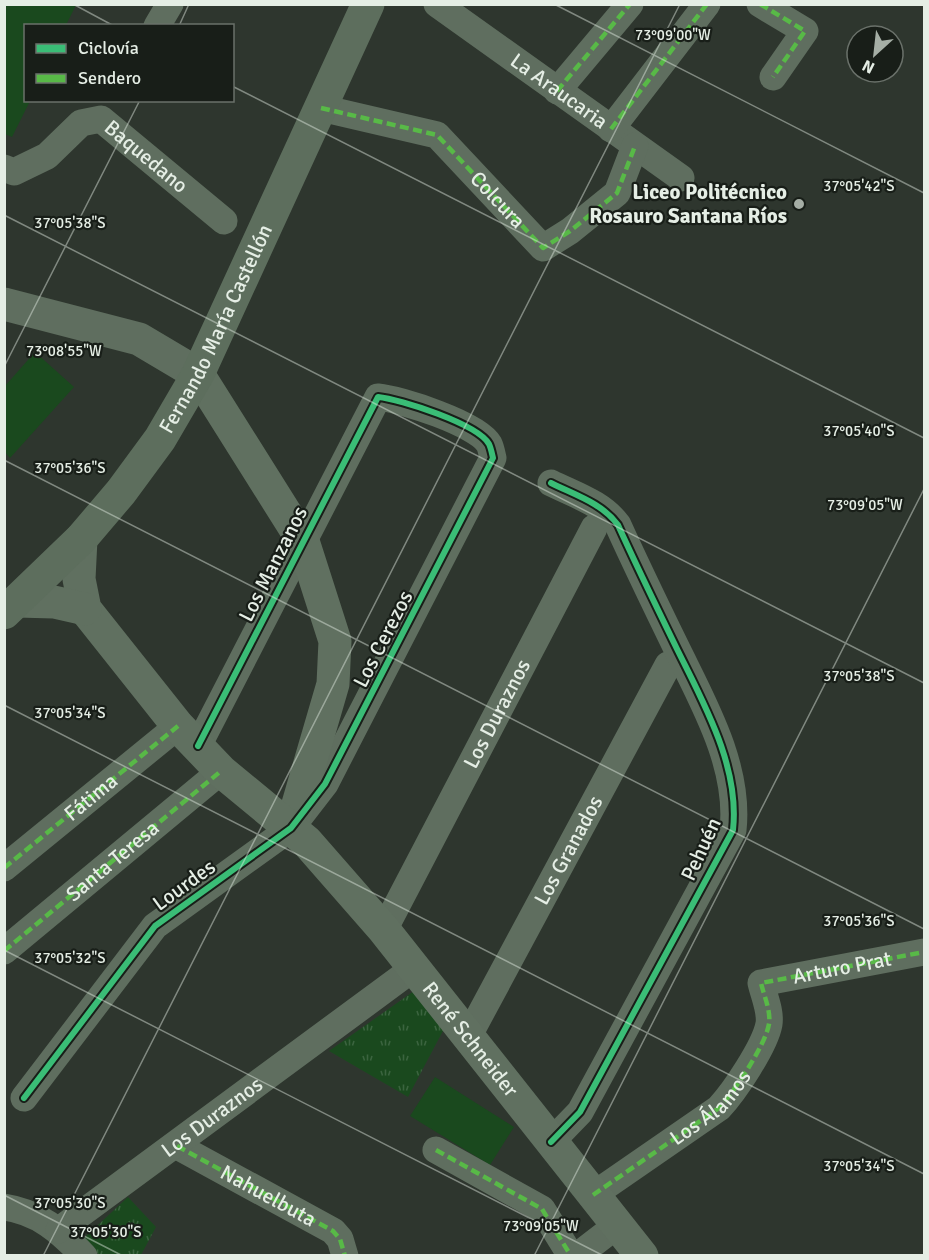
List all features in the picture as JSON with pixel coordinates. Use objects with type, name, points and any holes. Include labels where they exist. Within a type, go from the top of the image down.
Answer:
[{"type":"main road","name":"Fernando María Castellón","points":[[11,607],[81,538],[141,466],[198,374],[368,4]]},
{"type":"main road","points":[[198,374],[303,541],[331,625],[336,657],[333,684],[291,828]]},
{"type":"main road","name":"René Schneider","points":[[81,538],[79,579],[85,609],[188,736],[221,771],[291,828],[384,930],[642,1256]]},
{"type":"main road","points":[[11,607],[54,602],[85,609]]},
{"type":"street","points":[[158,24],[170,4]]},
{"type":"street","name":"La Araucaria","points":[[436,4],[681,178]]},
{"type":"street","points":[[557,91],[630,4]]},
{"type":"street","points":[[611,129],[707,4]]},
{"type":"street","points":[[760,4],[805,32],[773,77]]},
{"type":"street","name":"Colcura","points":[[321,108],[436,135],[543,248],[570,231],[617,193],[635,147]]},
{"type":"street","name":"Baquedano","points":[[4,168],[14,172],[47,156],[81,123],[106,110],[224,221]]},
{"type":"street","points":[[4,304],[139,339],[198,374]]},
{"type":"street","name":"Los Manzanos","points":[[188,736],[303,541],[378,397]]},
{"type":"street","name":"Los Cerezos","points":[[291,828],[320,792],[337,764],[493,458],[489,444],[468,428],[406,402],[378,397]]},
{"type":"street","name":"Pehuén","points":[[551,483],[609,513],[618,525],[713,722],[726,764],[735,815],[733,830],[580,1112],[551,1142]]},
{"type":"street","name":"Los Duraznos","points":[[384,930],[594,528]]},
{"type":"street","name":"Los Granados","points":[[468,1037],[668,665]]},
{"type":"street","name":"Fátima","points":[[4,868],[188,736]]},
{"type":"street","name":"Santa Teresa","points":[[4,951],[221,771]]},
{"type":"street","name":"Lourdes","points":[[24,1098],[155,926],[291,828]]},
{"type":"street","name":"Arturo Prat","points":[[761,983],[924,952]]},
{"type":"street","name":"Los Duraznos","points":[[59,1230],[177,1146],[414,968]]},
{"type":"street","name":"Los Álamos","points":[[593,1196],[719,1108],[730,1096],[767,1030],[769,1015],[761,983]]},
{"type":"street","name":"Nahuelbuta","points":[[177,1146],[333,1231],[340,1239],[345,1256]]},
{"type":"street","points":[[436,1150],[542,1209],[571,1256]]},
{"type":"street","points":[[4,1207],[31,1213],[59,1230],[84,1256]]},
{"type":"street","points":[[577,1256],[616,1226]]},
{"type":"green space","points":[[4,5],[76,5],[66,24],[24,24],[24,102],[30,102],[12,137],[5,134]]},
{"type":"green space","points":[[35,352],[74,387],[10,458],[5,452],[5,386]]},
{"type":"green space","points":[[414,991],[445,1027],[408,1097],[329,1051]]},
{"type":"green space","points":[[435,1077],[514,1127],[490,1165],[410,1116]]},
{"type":"green space","points":[[128,1197],[156,1227],[141,1255],[99,1255],[84,1238]]},
{"type":"marked path","points":[[557,91],[630,4]]},
{"type":"marked path","points":[[611,129],[707,4]]},
{"type":"marked path","points":[[760,4],[805,31],[773,77]]},
{"type":"marked path","points":[[321,108],[437,135],[543,248],[570,231],[617,193],[635,146]]},
{"type":"marked path","points":[[4,868],[178,726]]},
{"type":"marked path","points":[[4,951],[221,771]]},
{"type":"marked path","points":[[593,1195],[719,1108],[725,1101],[762,1044],[769,1024],[767,1003],[761,983],[924,952]]},
{"type":"marked path","points":[[177,1146],[333,1231],[340,1239],[345,1256]]},
{"type":"marked path","points":[[436,1150],[542,1209],[571,1256]]},
{"type":"cycle path","points":[[24,1098],[155,926],[291,828],[325,784],[493,458],[489,444],[482,436],[438,414],[403,402],[378,397],[198,746]]},
{"type":"cycle path","points":[[551,483],[596,505],[612,517],[618,525],[718,736],[731,783],[734,806],[733,830],[580,1112],[551,1142]]},
{"type":"place","name":"Liceo Politécnico Rosauro Santana Ríos","points":[[799,204]]}]
